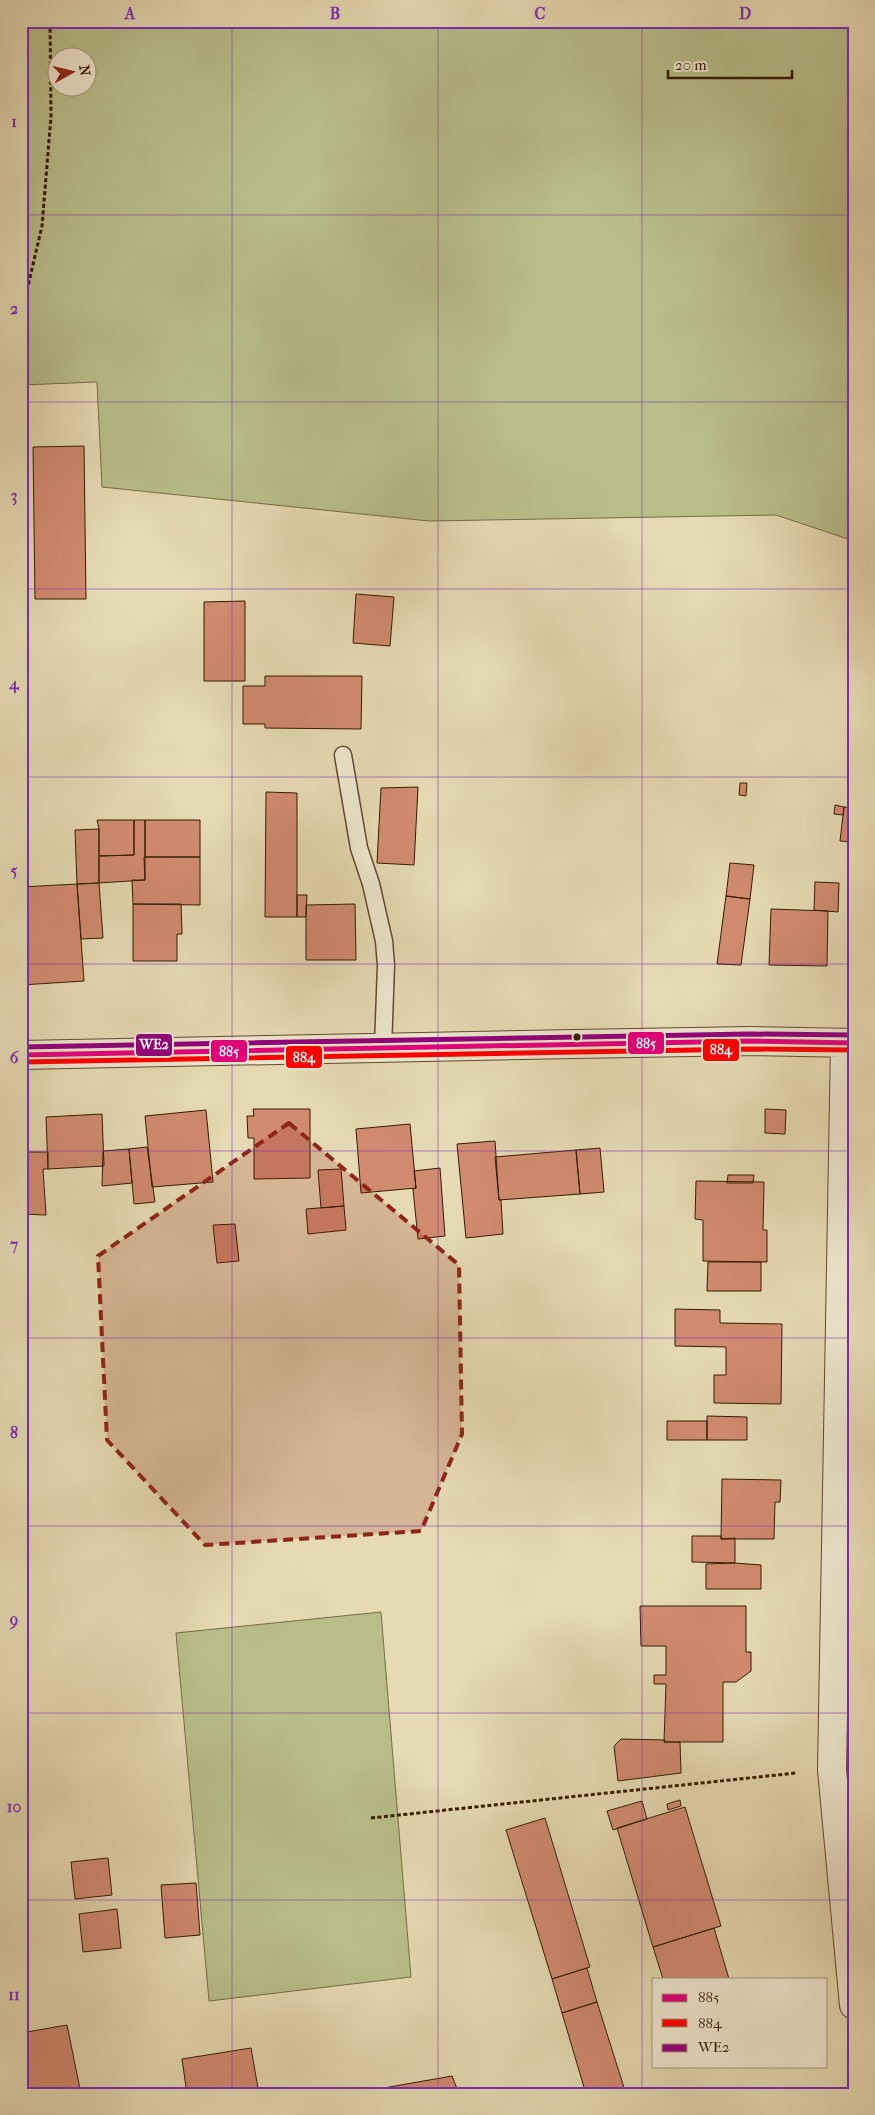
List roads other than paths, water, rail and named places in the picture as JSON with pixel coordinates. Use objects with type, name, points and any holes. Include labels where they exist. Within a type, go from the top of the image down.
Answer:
[{"type":"street","points":[[21,1056],[750,1041],[849,1043],[839,1760],[854,2005]]},
{"type":"lane","points":[[343,755],[359,848],[371,884],[384,941],[383,1048]]}]
